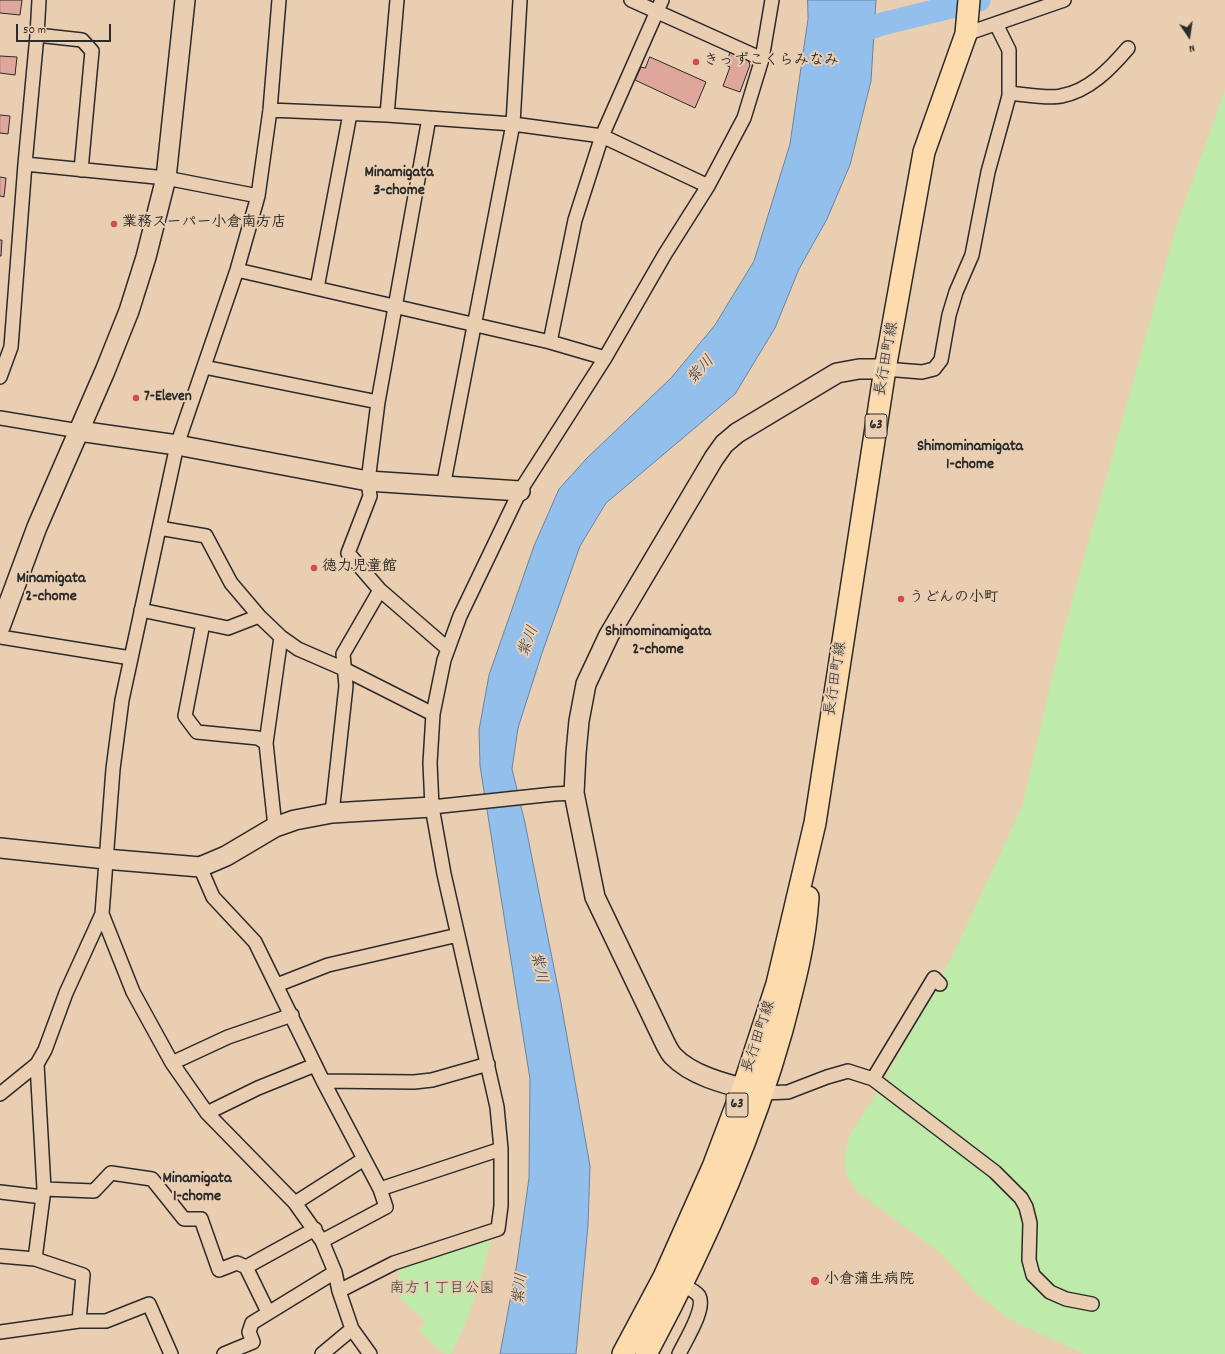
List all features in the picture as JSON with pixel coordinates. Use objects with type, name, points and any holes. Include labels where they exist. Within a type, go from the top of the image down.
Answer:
[{"type":"main road","name":"長行田町線","points":[[646,1354],[683,1286],[727,1190],[753,1091],[811,842],[885,369],[924,152],[968,16]]},
{"type":"main road","name":"長行田町線","points":[[623,1354],[664,1277],[713,1167],[753,1091]]},
{"type":"street","points":[[0,377],[11,348],[25,164],[37,35],[38,0]]},
{"type":"street","points":[[0,627],[37,528],[129,310],[146,257],[166,178],[185,0]]},
{"type":"street","points":[[0,1094],[37,1064],[66,993],[102,914],[105,859],[122,700],[177,445],[237,270],[258,196],[270,110],[279,0]]},
{"type":"street","points":[[387,115],[397,0]]},
{"type":"street","points":[[443,486],[513,124],[520,0]]},
{"type":"street","points":[[631,0],[659,5],[762,59]]},
{"type":"street","points":[[338,1291],[394,1263],[498,1229],[502,1206],[501,1149],[498,1107],[444,874],[432,807],[430,763],[433,714],[448,649],[460,616],[520,491],[605,358],[665,254],[708,186],[744,118],[762,59],[772,0]]},
{"type":"street","points":[[968,16],[996,24],[1064,0]]},
{"type":"street","points":[[550,342],[575,220],[602,136],[659,5]]},
{"type":"street","points":[[996,24],[1009,50],[1009,93],[988,172],[972,255],[956,292],[949,315],[941,360],[934,369],[922,372],[885,369],[859,369],[837,373],[737,433],[724,444],[714,458],[609,635],[586,684],[578,728],[574,793],[595,897],[665,1043],[673,1056],[686,1067],[701,1074],[753,1091],[788,1092],[827,1077],[848,1071],[873,1079],[995,1172],[1021,1198],[1026,1207],[1030,1223],[1029,1260],[1033,1274],[1050,1292],[1066,1298],[1092,1304]]},
{"type":"street","points":[[37,35],[82,40],[92,51],[81,170]]},
{"type":"street","points":[[1009,93],[1060,96],[1082,89],[1109,70],[1128,48]]},
{"type":"street","points":[[270,110],[387,115],[513,124],[602,136],[708,186]]},
{"type":"street","points":[[317,288],[350,114]]},
{"type":"street","points":[[429,118],[378,402],[368,481],[370,496],[348,553],[380,590],[448,649]]},
{"type":"street","points":[[25,164],[166,178],[258,196]]},
{"type":"street","points":[[237,270],[550,342],[605,358]]},
{"type":"street","points":[[204,367],[378,402]]},
{"type":"street","points":[[0,418],[177,445],[368,481],[520,491]]},
{"type":"street","points":[[159,528],[206,536],[231,583],[259,616],[281,637],[298,649],[344,668],[433,714]]},
{"type":"street","points":[[332,813],[346,686],[343,654],[380,590]]},
{"type":"street","points":[[141,610],[228,628],[259,616]]},
{"type":"street","points":[[203,623],[185,716],[196,732],[258,738],[266,743]]},
{"type":"street","points":[[0,637],[131,658]]},
{"type":"street","points":[[275,827],[266,743],[281,637]]},
{"type":"street","points":[[0,848],[200,867],[226,856],[275,827],[312,815],[432,807],[574,793]]},
{"type":"street","points":[[200,867],[213,897],[255,942],[323,1081],[380,1189],[386,1207],[322,1241]]},
{"type":"street","points":[[102,914],[133,992],[172,1062],[207,1113],[295,1203],[315,1229],[322,1241],[335,1272],[338,1291],[352,1329],[370,1354]]},
{"type":"street","points":[[277,985],[328,965],[458,936]]},
{"type":"street","points":[[873,1079],[934,978],[940,984]]},
{"type":"street","points":[[172,1062],[228,1037],[292,1015]]},
{"type":"street","points":[[35,1259],[44,1193],[37,1064]]},
{"type":"street","points":[[207,1113],[258,1088],[315,1064]]},
{"type":"street","points":[[323,1081],[414,1082],[432,1080],[488,1064]]},
{"type":"street","points":[[380,1189],[501,1149]]},
{"type":"street","points":[[295,1203],[364,1159]]},
{"type":"street","points":[[0,1192],[44,1193],[94,1191],[112,1173],[152,1179],[184,1219],[202,1219],[219,1270],[237,1264],[246,1267],[268,1312]]},
{"type":"street","points":[[246,1267],[315,1229]]},
{"type":"street","points":[[0,1256],[35,1259],[83,1275],[79,1321]]},
{"type":"street","points":[[224,1354],[253,1342],[249,1332],[252,1323],[335,1272]]},
{"type":"street","points":[[664,1277],[695,1292],[700,1298],[701,1305],[699,1315],[679,1354]]},
{"type":"street","points":[[0,1332],[79,1321],[106,1321],[149,1304],[171,1354]]},
{"type":"street","points":[[322,1354],[352,1329]]},
{"type":"green space","points":[[1225,90],[1225,1354],[1084,1354],[1013,1321],[978,1295],[942,1254],[859,1193],[848,1178],[844,1161],[849,1136],[880,1088],[953,955],[1022,807],[1060,644],[1177,224]]},
{"type":"green space","name":"南方１丁目公園","points":[[488,1237],[491,1240],[479,1284],[469,1312],[451,1354],[445,1354],[419,1331],[425,1321],[399,1297],[399,1268]]},
{"type":"water","name":"紫川","points":[[808,0],[876,0],[871,81],[850,165],[827,219],[799,269],[775,328],[735,394],[606,503],[580,546],[541,656],[518,728],[512,769],[525,823],[561,1003],[590,1166],[588,1225],[576,1354],[500,1354],[517,1263],[529,1178],[530,1079],[480,766],[479,730],[489,675],[534,546],[559,489],[587,458],[671,378],[715,325],[754,261],[790,144],[808,19]]},
{"type":"building","points":[[0,0],[22,0],[20,15],[0,13]]},
{"type":"building","points":[[731,51],[747,57],[750,65],[740,92],[723,86],[730,67],[726,65]]},
{"type":"building","points":[[0,56],[17,57],[15,75],[0,73]]},
{"type":"building","points":[[650,57],[706,82],[695,108],[635,80],[641,67],[645,68]]},
{"type":"building","points":[[0,115],[10,116],[8,134],[0,133]]},
{"type":"building","points":[[0,177],[6,178],[4,197],[0,196]]},
{"type":"building","points":[[0,240],[2,240],[1,256],[0,256]]},
{"type":"waterway","points":[[846,37],[882,24],[979,0]]},
{"type":"place","name":"きっずこくらみなみ","points":[[696,62]]},
{"type":"place","name":"業務スーパー小倉南方店","points":[[114,224]]},
{"type":"place","name":"7-Eleven","points":[[136,398]]},
{"type":"place","name":"徳力児童館","points":[[314,568]]},
{"type":"place","name":"うどんの小町","points":[[901,599]]},
{"type":"place","name":"小倉蒲生病院","points":[[815,1281]]},
{"type":"district","name":"Minamigata 3-chome","points":[[399,183]]},
{"type":"district","name":"Shimominamigata 1-chome","points":[[970,457]]},
{"type":"district","name":"Minamigata 2-chome","points":[[51,589]]},
{"type":"district","name":"Shimominamigata 2-chome","points":[[658,642]]},
{"type":"district","name":"Minamigata 1-chome","points":[[197,1189]]}]
